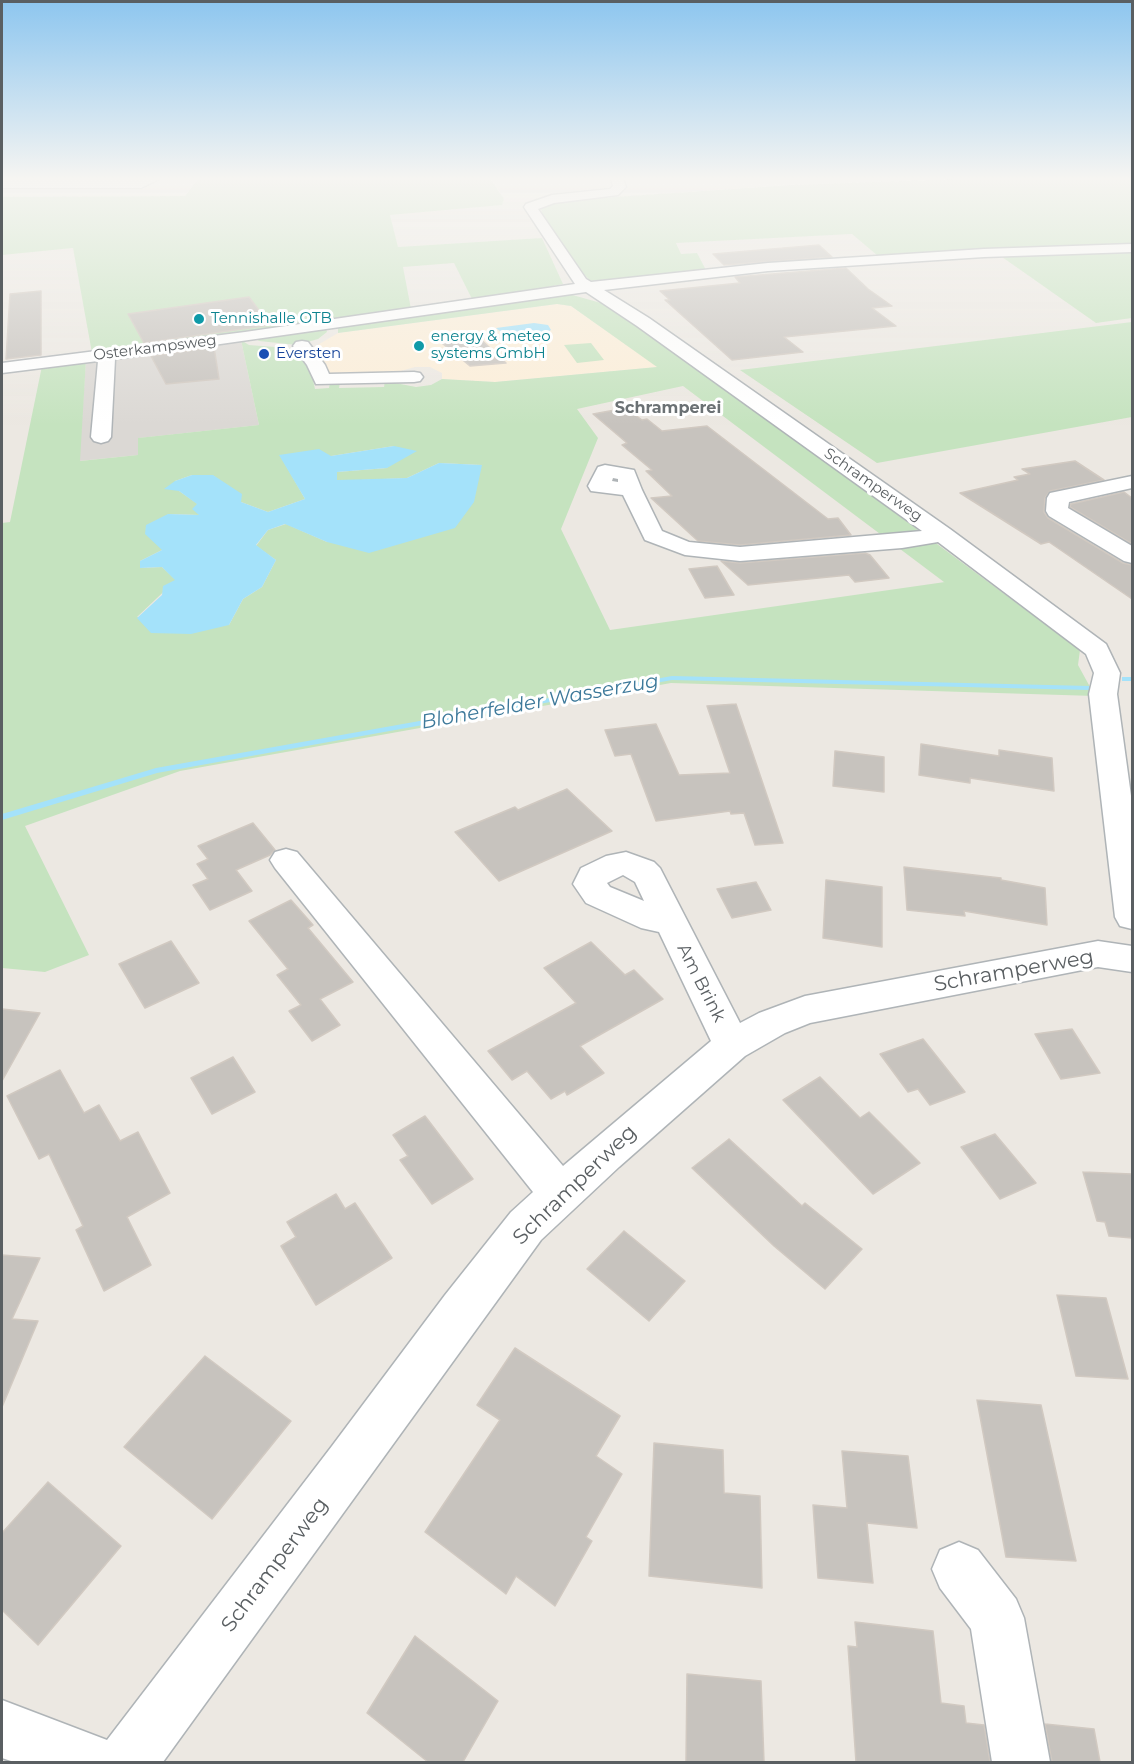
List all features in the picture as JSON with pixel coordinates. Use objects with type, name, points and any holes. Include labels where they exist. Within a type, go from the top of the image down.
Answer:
[{"type":"street","name":"Schramperweg","points":[[566,260],[587,287],[634,316],[942,534],[1097,650],[1120,673],[1103,694],[1119,832],[1132,917]]},
{"type":"street","name":"Osterkampsweg","points":[[2,368],[245,337],[587,287],[768,267],[871,260]]},
{"type":"street","points":[[245,337],[252,344],[279,347],[302,346],[322,340],[333,333],[336,324]]},
{"type":"street","points":[[302,346],[316,365],[322,380],[414,377]]},
{"type":"street","points":[[101,437],[107,354]]},
{"type":"street","points":[[1132,482],[1058,498],[1057,511],[1132,556]]},
{"type":"street","points":[[631,490],[653,535],[685,548],[740,554],[902,541],[942,534]]},
{"type":"street","points":[[286,860],[560,1194]]},
{"type":"street","name":"Am Brink","points":[[669,921],[732,1045]]},
{"type":"street","name":"Schramperweg","points":[[127,1762],[350,1464],[461,1310],[526,1226],[732,1045],[772,1023],[805,1010],[1098,954],[1132,959]]},
{"type":"street","points":[[959,1569],[997,1618],[1021,1762]]},
{"type":"street","points":[[2,1729],[89,1762]]},
{"type":"shaded area","name":"energy & meteo systems GmbH","points":[[557,304],[571,306],[658,367],[495,382],[442,379],[442,373],[430,367],[415,367],[390,374],[327,375],[311,349],[338,333]]},
{"type":"shaded area","points":[[241,340],[259,425],[139,438],[138,455],[79,461],[86,360]]},
{"type":"green space","points":[[75,260],[552,260],[563,284],[473,301],[454,263],[403,267],[411,309],[92,353]]},
{"type":"green space","points":[[572,260],[701,260],[706,270],[590,281]]},
{"type":"green space","points":[[1007,260],[1132,260],[1132,318],[1096,323]]},
{"type":"green space","points":[[569,294],[601,303],[709,375],[1080,650],[1078,665],[1095,696],[671,683],[180,771],[25,826],[89,955],[45,972],[2,968],[2,523],[10,522],[42,366],[86,360],[80,461],[138,455],[138,438],[259,425],[241,340],[249,345],[301,349],[310,366],[315,389],[329,388],[330,383],[340,383],[339,388],[384,387],[385,381],[416,387],[431,385],[442,379],[495,382],[657,367],[571,306],[557,304],[338,333],[338,325]],"holes":[[[683,386],[944,582],[945,582],[610,630],[561,529],[598,438],[577,409]],[[394,446],[387,468],[337,472],[337,481],[407,478],[439,463],[482,465],[327,542],[286,524],[268,530],[256,546],[276,560],[262,587],[243,599],[229,625],[137,617],[176,580],[162,567],[140,568],[140,561],[162,550],[168,514],[200,515],[198,504],[179,491],[175,481],[192,475],[214,476],[241,502],[268,512],[305,499],[280,455],[331,456]]]},
{"type":"green space","points":[[1132,322],[1132,417],[877,463],[740,370]]},
{"type":"green space","points":[[326,328],[327,332],[318,339],[297,345],[259,341],[253,337]]},
{"type":"green space","points":[[591,343],[604,360],[577,363],[564,345]]},
{"type":"water","points":[[534,323],[548,325],[551,330],[542,335],[523,336],[501,332],[496,328]]},
{"type":"water","points":[[394,446],[417,451],[387,468],[337,472],[337,480],[407,478],[439,463],[482,465],[474,502],[455,528],[369,553],[327,542],[285,524],[268,530],[256,545],[276,560],[262,587],[243,599],[229,625],[191,634],[151,633],[137,618],[162,595],[163,586],[175,580],[162,567],[140,568],[140,561],[162,550],[145,534],[146,525],[168,514],[199,515],[192,509],[197,504],[179,491],[164,489],[175,481],[192,475],[213,475],[242,494],[241,502],[268,512],[305,499],[279,455],[319,449],[331,456]]},
{"type":"building","points":[[719,260],[787,260],[724,265]]},
{"type":"building","points":[[846,268],[868,289],[892,306],[872,308],[896,326],[784,337],[803,352],[732,360],[665,300],[670,300],[660,291],[740,283],[735,277]]},
{"type":"building","points":[[41,291],[41,355],[6,359],[10,294]]},
{"type":"building","name":"Tennishalle OTB","points":[[249,297],[270,325],[144,343],[128,314]]},
{"type":"building","points":[[473,332],[506,363],[470,366],[432,335]]},
{"type":"building","points":[[214,347],[219,379],[166,384],[151,356]]},
{"type":"building","points":[[626,408],[642,420],[647,419],[662,431],[707,426],[828,519],[838,518],[851,535],[740,545],[698,541],[651,498],[672,496],[646,471],[652,470],[622,445],[627,443],[593,414]]},
{"type":"building","points":[[1075,461],[1104,480],[1050,491],[1045,498],[1044,512],[1048,518],[1123,563],[1132,565],[1132,599],[1049,542],[1041,544],[960,493],[1018,480],[1014,477],[1030,474],[1022,469]]},
{"type":"building","points":[[1124,492],[1132,498],[1132,544],[1070,507],[1071,504]]},
{"type":"building","points":[[865,553],[870,555],[889,578],[855,582],[849,575],[748,585],[721,561],[740,563]]},
{"type":"building","points":[[717,566],[734,595],[705,598],[689,569]]},
{"type":"building","points":[[736,704],[783,843],[755,845],[744,813],[731,814],[730,811],[656,821],[631,754],[615,756],[605,730],[656,724],[679,775],[730,773],[707,706]]},
{"type":"building","points":[[921,744],[999,756],[999,750],[1052,758],[1054,791],[970,778],[970,783],[919,775]]},
{"type":"building","points":[[835,751],[884,757],[884,792],[833,786]]},
{"type":"building","points":[[567,789],[612,831],[499,881],[455,832],[515,807],[518,810]]},
{"type":"building","points":[[253,823],[275,850],[270,855],[236,870],[252,891],[210,910],[193,885],[208,879],[197,864],[208,859],[198,846]]},
{"type":"building","points":[[904,867],[1001,878],[1001,880],[1045,888],[1047,925],[964,911],[965,916],[907,910]]},
{"type":"building","points":[[826,880],[882,887],[882,947],[823,938]]},
{"type":"building","points":[[756,882],[771,910],[732,918],[717,889]]},
{"type":"building","points":[[291,900],[313,925],[308,928],[353,982],[320,999],[340,1025],[312,1041],[289,1011],[301,1005],[277,975],[288,969],[249,921]]},
{"type":"building","points":[[171,941],[199,983],[145,1008],[119,964]]},
{"type":"building","points":[[591,942],[625,975],[634,970],[663,999],[580,1046],[604,1073],[567,1095],[565,1091],[551,1099],[527,1071],[512,1080],[488,1051],[576,1003],[544,968]]},
{"type":"building","points":[[2,1009],[40,1013],[2,1081]]},
{"type":"building","points":[[1072,1029],[1100,1073],[1061,1079],[1035,1034]]},
{"type":"building","points":[[923,1039],[965,1092],[930,1105],[918,1089],[908,1092],[880,1054]]},
{"type":"building","points":[[233,1057],[255,1092],[212,1114],[191,1078]]},
{"type":"building","points":[[60,1070],[84,1113],[99,1105],[120,1141],[138,1132],[170,1193],[127,1217],[151,1265],[104,1291],[76,1230],[83,1226],[49,1154],[39,1159],[7,1096]]},
{"type":"building","points":[[820,1077],[860,1118],[869,1112],[920,1163],[873,1194],[783,1100]]},
{"type":"building","points":[[425,1116],[473,1179],[432,1204],[400,1160],[408,1156],[393,1135]]},
{"type":"building","points":[[995,1134],[1036,1183],[1000,1199],[961,1147]]},
{"type":"building","points":[[729,1139],[802,1206],[805,1203],[862,1249],[825,1289],[774,1246],[692,1168]]},
{"type":"building","points":[[1083,1172],[1132,1174],[1132,1238],[1109,1236],[1105,1222],[1097,1221]]},
{"type":"building","points":[[336,1194],[345,1209],[355,1203],[392,1258],[316,1305],[281,1246],[296,1237],[287,1222]]},
{"type":"building","points":[[624,1231],[685,1281],[649,1321],[587,1269]]},
{"type":"building","points":[[2,1255],[40,1258],[12,1319],[38,1321],[2,1407]]},
{"type":"building","points":[[1057,1295],[1106,1298],[1128,1379],[1076,1376]]},
{"type":"building","points":[[515,1348],[620,1416],[596,1456],[622,1474],[586,1537],[592,1541],[555,1606],[516,1576],[506,1594],[425,1532],[500,1420],[477,1405]]},
{"type":"building","points":[[205,1356],[291,1421],[212,1519],[124,1447]]},
{"type":"building","points":[[977,1400],[1041,1405],[1076,1561],[1006,1557]]},
{"type":"building","points":[[654,1443],[723,1450],[724,1493],[760,1496],[762,1588],[649,1576]]},
{"type":"building","points":[[842,1451],[908,1456],[917,1528],[867,1523],[873,1583],[818,1578],[813,1505],[847,1508]]},
{"type":"building","points":[[48,1482],[121,1546],[38,1645],[2,1610],[2,1533]]},
{"type":"building","points":[[855,1622],[933,1631],[941,1703],[964,1706],[966,1723],[984,1725],[990,1762],[856,1762],[848,1646],[857,1647]]},
{"type":"building","points":[[415,1636],[498,1701],[463,1762],[428,1762],[367,1713]]},
{"type":"building","points":[[687,1674],[761,1681],[764,1762],[686,1762]]},
{"type":"building","points":[[1045,1724],[1094,1729],[1100,1762],[1052,1762]]},
{"type":"waterway","name":"Bloherfelder Wasserzug","points":[[2,817],[156,771],[672,678],[1090,688]]},
{"type":"waterway","name":"Bloherfelder Wasserzug","points":[[1125,679],[1132,679]]},
{"type":"place","name":"Tennishalle OTB","points":[[199,319]]},
{"type":"place","name":"energy & meteo systems GmbH","points":[[419,346]]},
{"type":"place","name":"Eversten","points":[[264,354]]},
{"type":"district","name":"Schramperei","points":[[668,408]]}]
